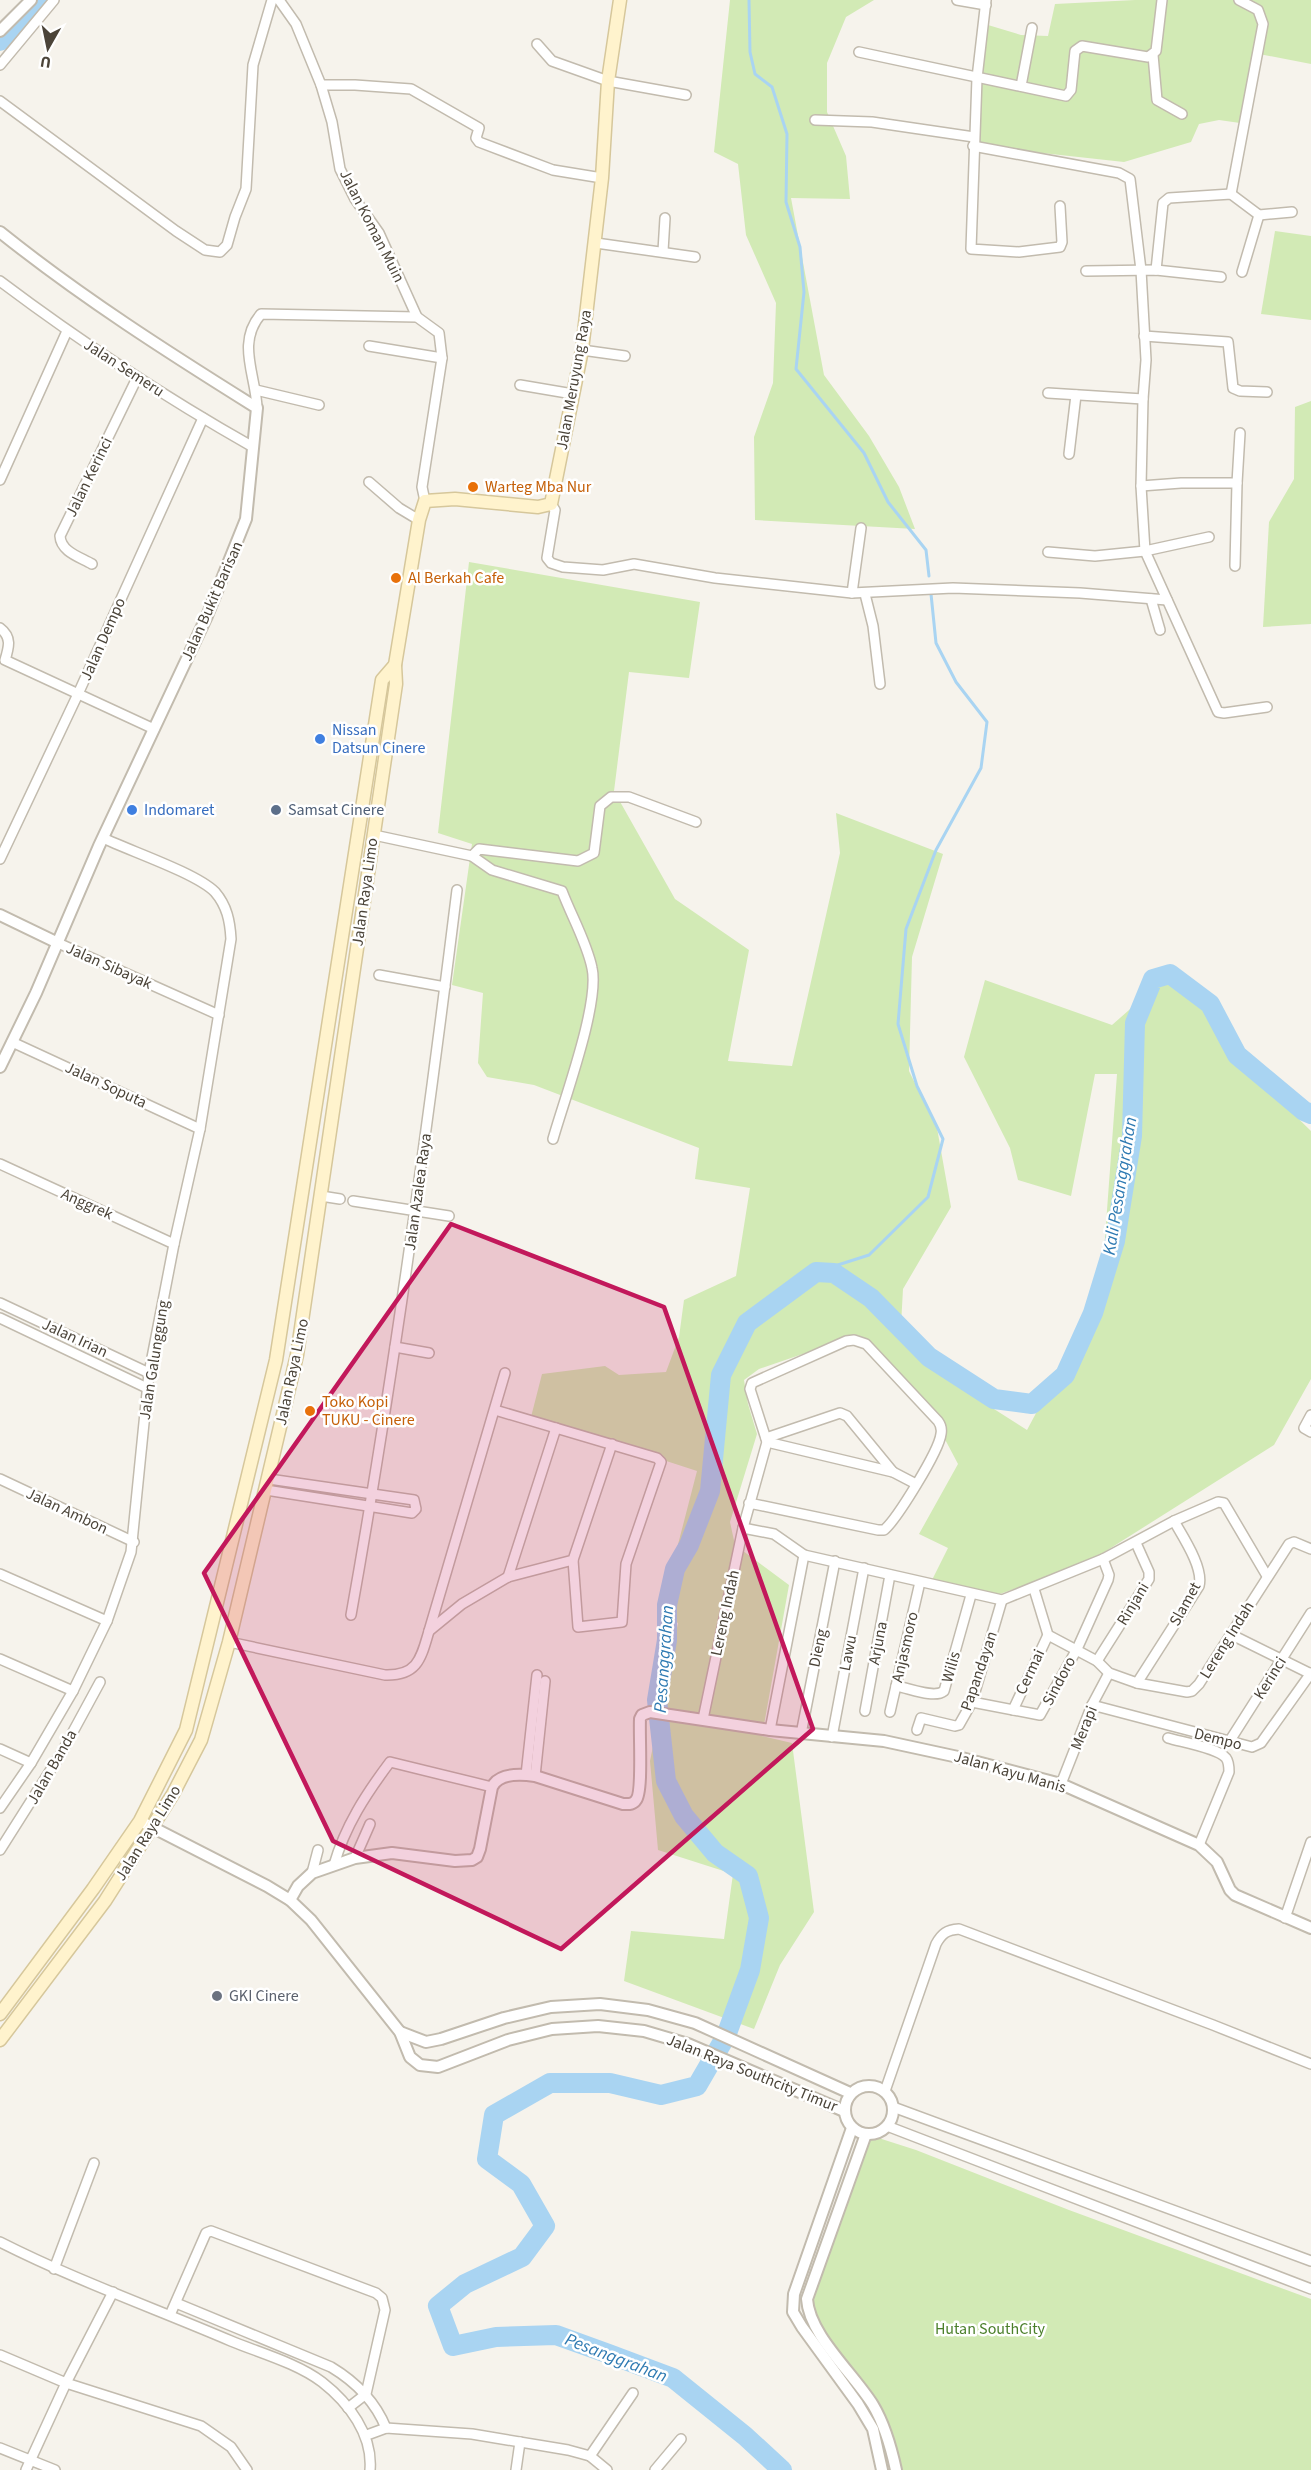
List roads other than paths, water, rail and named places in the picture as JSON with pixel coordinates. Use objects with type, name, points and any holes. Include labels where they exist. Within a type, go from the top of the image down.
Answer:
[{"type":"main road","name":"Jalan Meruyung Raya","points":[[551,504],[582,350],[596,243],[608,81],[620,0]]},
{"type":"main road","points":[[395,664],[419,520],[425,501],[455,499],[538,507],[551,504]]},
{"type":"main road","name":"Jalan Raya Limo","points":[[0,2040],[105,1901],[153,1829],[201,1740],[229,1642],[297,1355],[396,684],[395,664]]},
{"type":"main road","name":"Jalan Raya Limo","points":[[0,2014],[93,1889],[140,1821],[186,1730],[276,1360],[382,680],[395,664]]},
{"type":"main road","points":[[354,866],[369,868]]},
{"type":"main road","points":[[307,1166],[325,1169]]},
{"type":"street","points":[[0,31],[31,0]]},
{"type":"street","points":[[0,65],[54,0]]},
{"type":"street","points":[[0,101],[176,231],[205,250],[220,252],[227,245],[246,189],[253,65],[272,0]]},
{"type":"street","name":"Jalan Koman Muin","points":[[279,0],[296,24],[321,86],[332,122],[340,170],[355,199],[378,233],[417,317]]},
{"type":"street","points":[[957,0],[986,3],[977,78],[973,142],[971,249],[1019,252],[1060,247],[1062,242],[1060,206]]},
{"type":"street","points":[[1162,0],[1156,51],[1153,55],[1157,100],[1182,114]]},
{"type":"street","points":[[1231,194],[1263,24],[1258,10],[1239,0]]},
{"type":"street","points":[[1021,86],[1032,28]]},
{"type":"street","points":[[537,44],[552,61],[608,81],[686,95]]},
{"type":"street","points":[[859,52],[1066,96],[1071,90],[1074,51],[1082,46],[1148,57],[1153,55]]},
{"type":"street","points":[[321,86],[355,85],[411,89],[478,128],[476,138],[479,142],[553,170],[602,178]]},
{"type":"street","points":[[815,120],[872,123],[973,142],[1127,176],[1131,182],[1141,270],[1146,360],[1141,486],[1145,551],[1218,712],[1224,714],[1267,708]]},
{"type":"street","points":[[1156,270],[1165,200],[1231,194],[1259,214],[1292,212]]},
{"type":"street","points":[[1242,272],[1259,214]]},
{"type":"street","points":[[663,251],[665,219]]},
{"type":"street","points":[[0,232],[72,287],[256,408]]},
{"type":"street","points":[[596,243],[696,257]]},
{"type":"street","points":[[1086,271],[1156,270],[1221,277]]},
{"type":"street","name":"Jalan Semeru","points":[[0,281],[66,331],[137,378],[253,447]]},
{"type":"street","points":[[256,408],[256,390],[247,352],[252,324],[261,314],[417,317],[439,333],[442,358],[422,487],[425,501]]},
{"type":"street","points":[[0,480],[66,331]]},
{"type":"street","points":[[1144,336],[1228,342],[1233,388],[1240,391],[1267,392]]},
{"type":"street","points":[[369,346],[442,358]]},
{"type":"street","points":[[582,350],[625,356]]},
{"type":"street","name":"Jalan Kerinci","points":[[92,564],[65,549],[60,536],[137,378]]},
{"type":"street","points":[[520,385],[573,394]]},
{"type":"street","points":[[256,390],[319,405]]},
{"type":"street","points":[[1048,393],[1143,399]]},
{"type":"street","points":[[1069,454],[1076,395]]},
{"type":"street","name":"Jalan Bukit Barisan","points":[[0,1067],[58,943],[103,838],[207,616],[241,536],[246,519],[256,408]]},
{"type":"street","name":"Jalan Dempo","points":[[0,859],[78,694],[203,418]]},
{"type":"street","points":[[1235,566],[1240,433]]},
{"type":"street","points":[[369,482],[399,508],[419,520]]},
{"type":"street","points":[[1141,486],[1237,483]]},
{"type":"street","points":[[551,504],[555,510],[547,558],[550,563],[563,567],[603,570],[633,564],[715,578],[865,594],[953,588],[1080,592],[1167,600]]},
{"type":"street","points":[[852,593],[861,528]]},
{"type":"street","points":[[1048,552],[1095,556],[1145,551],[1209,537]]},
{"type":"street","points":[[865,594],[876,645],[880,684]]},
{"type":"street","points":[[1151,599],[1160,630]]},
{"type":"street","points":[[0,628],[7,633],[9,642],[0,671]]},
{"type":"street","points":[[5,660],[154,729]]},
{"type":"street","points":[[472,856],[479,849],[578,861],[588,858],[594,853],[600,806],[611,797],[629,797],[696,822]]},
{"type":"street","points":[[374,835],[472,856],[492,870],[562,891],[592,968],[594,987],[587,1023],[553,1138]]},
{"type":"street","name":"Jalan Galunggung","points":[[0,1808],[31,1763],[73,1691],[107,1621],[134,1542],[149,1373],[174,1244],[200,1130],[231,939],[229,916],[213,890],[197,880],[103,838]]},
{"type":"street","name":"Jalan Azalea Raya","points":[[351,1615],[416,1210],[457,890]]},
{"type":"street","name":"Jalan Sibayak","points":[[0,915],[219,1015]]},
{"type":"street","points":[[379,975],[445,987]]},
{"type":"street","name":"Jalan Soputa","points":[[12,1042],[200,1130]]},
{"type":"street","name":"Anggrek","points":[[0,1164],[174,1244]]},
{"type":"street","points":[[321,1196],[340,1199]]},
{"type":"street","points":[[353,1201],[449,1216]]},
{"type":"street","name":"Jalan Irian","points":[[0,1303],[149,1373]]},
{"type":"street","name":"Jalan Irian","points":[[0,1318],[147,1388]]},
{"type":"street","points":[[749,1503],[881,1530],[886,1528],[916,1484],[939,1441],[942,1427],[866,1344],[860,1341],[846,1341],[752,1383],[750,1389],[767,1440]]},
{"type":"street","points":[[395,1347],[429,1353]]},
{"type":"street","points":[[229,1642],[391,1675],[405,1672],[416,1665],[429,1631],[506,1373]]},
{"type":"street","points":[[495,1410],[612,1444],[657,1458],[661,1465],[626,1564],[622,1622],[578,1627],[573,1560],[612,1444]]},
{"type":"street","points":[[767,1440],[840,1413],[847,1416],[893,1472]]},
{"type":"street","points":[[1311,1415],[1304,1428],[1311,1432]]},
{"type":"street","points":[[508,1577],[556,1428]]},
{"type":"street","points":[[767,1440],[893,1472],[916,1484]]},
{"type":"street","name":"Lereng Indah","points":[[703,1719],[743,1528],[767,1440]]},
{"type":"street","name":"Jalan Ambon","points":[[0,1479],[134,1542]]},
{"type":"street","points":[[267,1485],[372,1494],[416,1501],[416,1509],[412,1513],[267,1485]]},
{"type":"street","points":[[743,1528],[774,1534],[804,1555],[971,1595],[1002,1600],[1102,1559],[1174,1521],[1218,1502],[1224,1503],[1267,1576]]},
{"type":"street","name":"Slamet","points":[[1137,1683],[1199,1586],[1201,1579],[1197,1565],[1174,1521]]},
{"type":"street","name":"Rinjani","points":[[1097,1661],[1149,1579],[1149,1572],[1136,1543]]},
{"type":"street","name":"Lereng Indah","points":[[1109,1673],[1137,1683],[1182,1692],[1192,1691],[1199,1684],[1267,1576],[1291,1543],[1311,1549]]},
{"type":"street","points":[[770,1730],[804,1555]]},
{"type":"street","points":[[1077,1649],[1109,1578],[1102,1559]]},
{"type":"street","points":[[429,1631],[462,1605],[508,1577],[573,1560]]},
{"type":"street","name":"Dieng","points":[[801,1734],[835,1562]]},
{"type":"street","name":"Lawu","points":[[832,1737],[864,1568]]},
{"type":"street","points":[[0,1574],[107,1621]]},
{"type":"street","name":"Arjuna","points":[[865,1711],[890,1575]]},
{"type":"street","name":"Anjasmoro","points":[[890,1712],[920,1582]]},
{"type":"street","points":[[1034,1588],[1048,1635],[1097,1661],[1109,1673]]},
{"type":"street","name":"Wilis","points":[[896,1686],[933,1694],[940,1694],[944,1690],[971,1595]]},
{"type":"street","name":"Papandayan","points":[[917,1730],[921,1718],[959,1725],[972,1702],[1002,1600]]},
{"type":"street","name":"Kerinci","points":[[1229,1742],[1311,1613]]},
{"type":"street","points":[[1230,1634],[1311,1674]]},
{"type":"street","name":"Cermai","points":[[1013,1710],[1048,1635]]},
{"type":"street","name":"Sindoro","points":[[972,1702],[1040,1715],[1077,1649]]},
{"type":"street","points":[[0,1659],[73,1691]]},
{"type":"street","name":"Merapi","points":[[1061,1784],[1092,1705],[1109,1673]]},
{"type":"street","name":"Dempo","points":[[1092,1705],[1252,1747],[1261,1743],[1311,1674]]},
{"type":"street","points":[[531,1776],[537,1675]]},
{"type":"street","points":[[531,1776],[545,1681]]},
{"type":"street","name":"Jalan Banda","points":[[0,1850],[62,1752],[100,1682]]},
{"type":"street","points":[[290,1900],[298,1886],[312,1873],[355,1858],[393,1853],[455,1861],[472,1860],[477,1857],[480,1849],[492,1787],[499,1779],[531,1776],[623,1804],[633,1803],[637,1800],[640,1789],[640,1719],[642,1714],[650,1712],[703,1719]]},
{"type":"street","name":"Jalan Kayu Manis","points":[[703,1719],[770,1730],[895,1744],[958,1757],[1061,1784],[1198,1845],[1217,1862],[1230,1890],[1235,1895],[1311,1928]]},
{"type":"street","points":[[1168,1738],[1217,1752],[1229,1763],[1229,1772],[1198,1845]]},
{"type":"street","points":[[0,1749],[31,1763]]},
{"type":"street","points":[[334,1865],[340,1843],[356,1809],[390,1762],[492,1787]]},
{"type":"street","name":"Jalan Raya Southcity Timur","points":[[140,1821],[290,1900],[311,1920],[400,2032],[410,2057],[420,2065],[438,2067],[508,2040],[552,2030],[598,2026],[644,2031],[688,2044],[844,2111]]},
{"type":"street","points":[[355,1858],[370,1824]]},
{"type":"street","points":[[1284,1918],[1311,1842]]},
{"type":"street","points":[[312,1873],[318,1850]]},
{"type":"street","points":[[885,2091],[936,1944],[941,1935],[949,1929],[959,1929],[1311,2064]]},
{"type":"street","name":"Jalan Raya Southcity Timur","points":[[400,2032],[426,2042],[504,2018],[551,2007],[600,2004],[648,2010],[694,2023],[850,2093]]},
{"type":"street","points":[[867,2085],[885,2091],[893,2107],[892,2117],[887,2126],[874,2134],[866,2134],[852,2128],[844,2111],[850,2093],[867,2085]]},
{"type":"street","points":[[893,2107],[1311,2261]]},
{"type":"street","points":[[887,2126],[1311,2289]]},
{"type":"street","points":[[852,2128],[794,2294],[793,2312],[873,2429],[882,2470]]},
{"type":"street","points":[[866,2134],[807,2299],[812,2320],[873,2405],[891,2443],[896,2470]]},
{"type":"street","points":[[54,2269],[94,2163]]},
{"type":"street","points":[[170,2315],[206,2233],[211,2231],[376,2293],[382,2298],[385,2310],[366,2394],[348,2408]]},
{"type":"street","points":[[0,2242],[54,2269],[170,2315],[308,2374],[330,2389],[348,2408],[367,2435],[372,2454],[370,2470]]},
{"type":"street","points":[[28,2466],[66,2383],[113,2292]]},
{"type":"street","points":[[176,2303],[331,2367],[346,2376],[366,2394],[380,2414],[386,2428]]},
{"type":"street","points":[[0,2355],[66,2383],[201,2426],[231,2447],[247,2470]]},
{"type":"street","points":[[590,2456],[633,2392]]},
{"type":"street","points":[[367,2435],[386,2428],[472,2434],[557,2448],[590,2456],[608,2470]]},
{"type":"street","points":[[655,2470],[681,2439]]},
{"type":"street","points":[[516,2470],[520,2442]]},
{"type":"street","points":[[0,2448],[28,2466],[55,2470]]},
{"type":"waterway","points":[[0,41],[41,0]]},
{"type":"waterway","points":[[749,0],[750,52],[755,74],[772,87],[787,134],[786,202],[800,247],[804,292],[796,369],[864,453],[888,502],[926,550],[929,576]]},
{"type":"waterway","points":[[816,1272],[869,1255],[928,1197],[943,1139],[917,1086],[898,1024],[906,929],[936,850],[981,768],[987,722],[956,682],[936,643],[931,594]]},
{"type":"waterway","name":"Pesanggrahan","points":[[782,2470],[745,2436],[673,2378],[556,2335],[496,2337],[453,2346],[438,2306],[465,2284],[522,2257],[545,2226],[521,2184],[487,2159],[494,2115],[550,2083],[610,2083],[661,2095],[697,2086],[726,2036],[750,1970],[759,1918],[748,1876],[715,1853],[684,1816],[666,1781],[657,1700],[667,1640],[667,1605],[675,1569],[689,1545],[710,1491],[721,1375],[747,1323],[816,1272],[834,1273],[871,1298],[929,1357],[994,1399],[1032,1404],[1065,1375],[1093,1313],[1115,1241],[1132,1136],[1135,1023],[1153,979],[1170,974],[1210,1004],[1237,1055],[1304,1111],[1311,1114]]},
{"type":"place","name":"Warteg Mba Nur","points":[[473,487]]},
{"type":"place","name":"Al Berkah Cafe","points":[[396,578]]},
{"type":"place","name":"Nissan Datsun Cinere","points":[[320,739]]},
{"type":"place","name":"Indomaret","points":[[132,810]]},
{"type":"place","name":"Samsat Cinere","points":[[276,810]]},
{"type":"place","name":"Toko Kopi TUKU - Cinere","points":[[310,1411]]},
{"type":"place","name":"GKI Cinere","points":[[217,1996]]},
{"type":"water label","name":"Kali Pesanggrahan","points":[[1120,1186]]},
{"type":"park label","name":"Hutan SouthCity","points":[[990,2329]]}]
